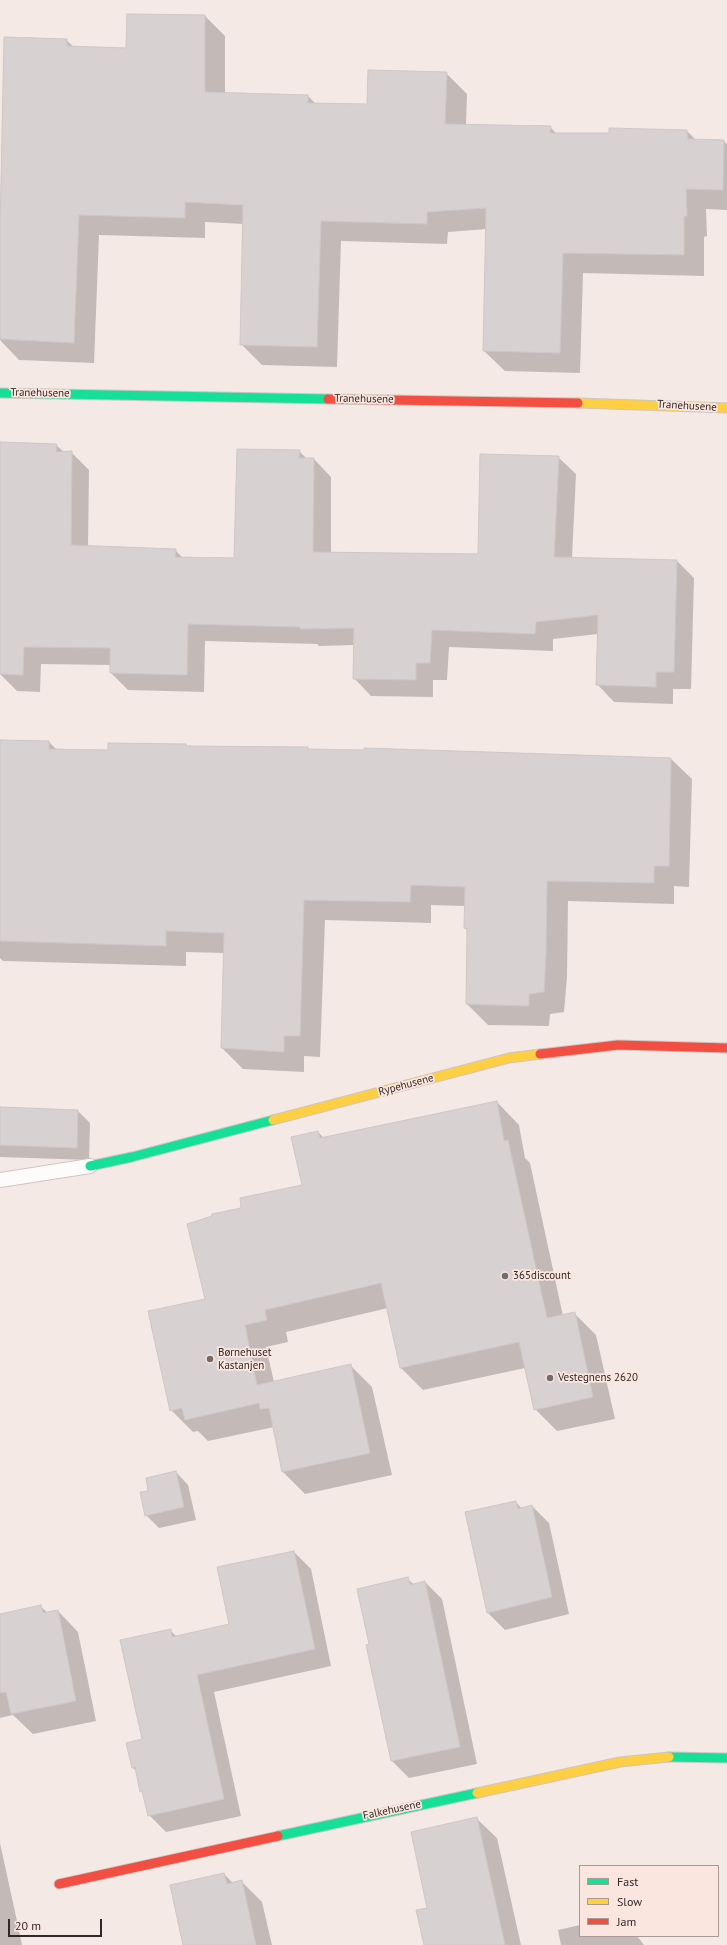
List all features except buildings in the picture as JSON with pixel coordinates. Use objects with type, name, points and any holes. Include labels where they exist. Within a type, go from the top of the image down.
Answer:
[{"type":"street","name":"Tranehusene","points":[[0,393],[603,403],[727,408]]},
{"type":"street","name":"Rypehusene","points":[[90,1166],[132,1157],[510,1058],[618,1045],[727,1048]]},
{"type":"street","name":"Falkehusene","points":[[59,1884],[616,1763],[657,1757],[727,1758]]},
{"type":"lane","points":[[0,1180],[90,1166]]},
{"type":"traffic: fast","points":[[0,393],[328,399]]},
{"type":"traffic: fast","points":[[90,1166],[132,1157],[273,1120]]},
{"type":"traffic: fast","points":[[669,1757],[727,1758]]},
{"type":"traffic: fast","points":[[278,1836],[477,1793]]},
{"type":"traffic: slow","points":[[578,403],[727,408]]},
{"type":"traffic: slow","points":[[273,1120],[509,1058],[540,1054]]},
{"type":"traffic: slow","points":[[477,1793],[620,1762],[669,1757]]},
{"type":"traffic: jam","points":[[328,399],[578,403]]},
{"type":"traffic: jam","points":[[540,1054],[618,1045],[727,1048]]},
{"type":"traffic: jam","points":[[59,1884],[278,1836]]},
{"type":"place","name":"365discount","points":[[505,1276]]},
{"type":"place","name":"Børnehuset Kastanjen","points":[[210,1359]]},
{"type":"place","name":"Vestegnens 2620","points":[[550,1378]]}]
